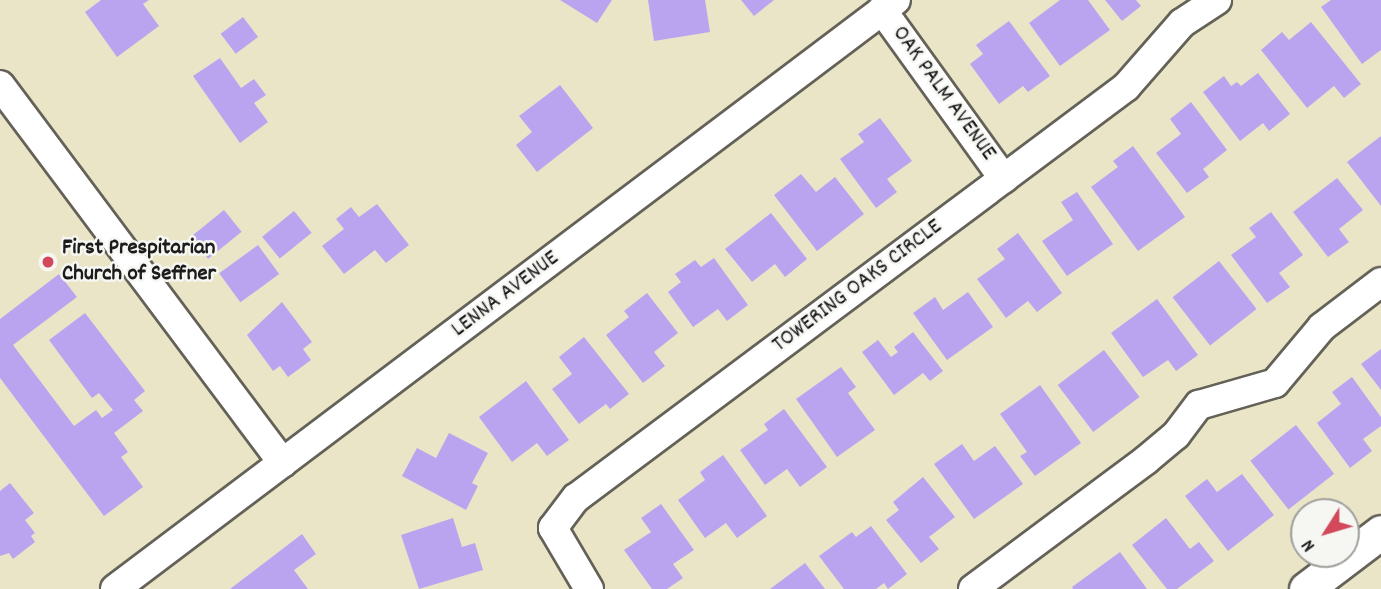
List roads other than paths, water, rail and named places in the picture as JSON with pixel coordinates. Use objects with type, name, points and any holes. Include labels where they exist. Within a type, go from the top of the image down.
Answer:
[{"type":"street","name":"TOWERING OAKS CIRCLE","points":[[589,589],[553,528],[576,498],[1126,87],[1182,23],[1217,0]]},
{"type":"street","name":"OAK PALM AVENUE","points":[[889,5],[1004,178]]},
{"type":"street","name":"LENNA AVENUE","points":[[116,589],[889,5]]},
{"type":"street","points":[[0,85],[283,463]]},
{"type":"street","points":[[973,589],[1146,460],[1176,435],[1199,405],[1275,383],[1322,327],[1381,282]]},
{"type":"street","points":[[1307,589],[1381,532]]},
{"type":"place","name":"First Prespitarian Church of Seffner","points":[[48,262]]}]
